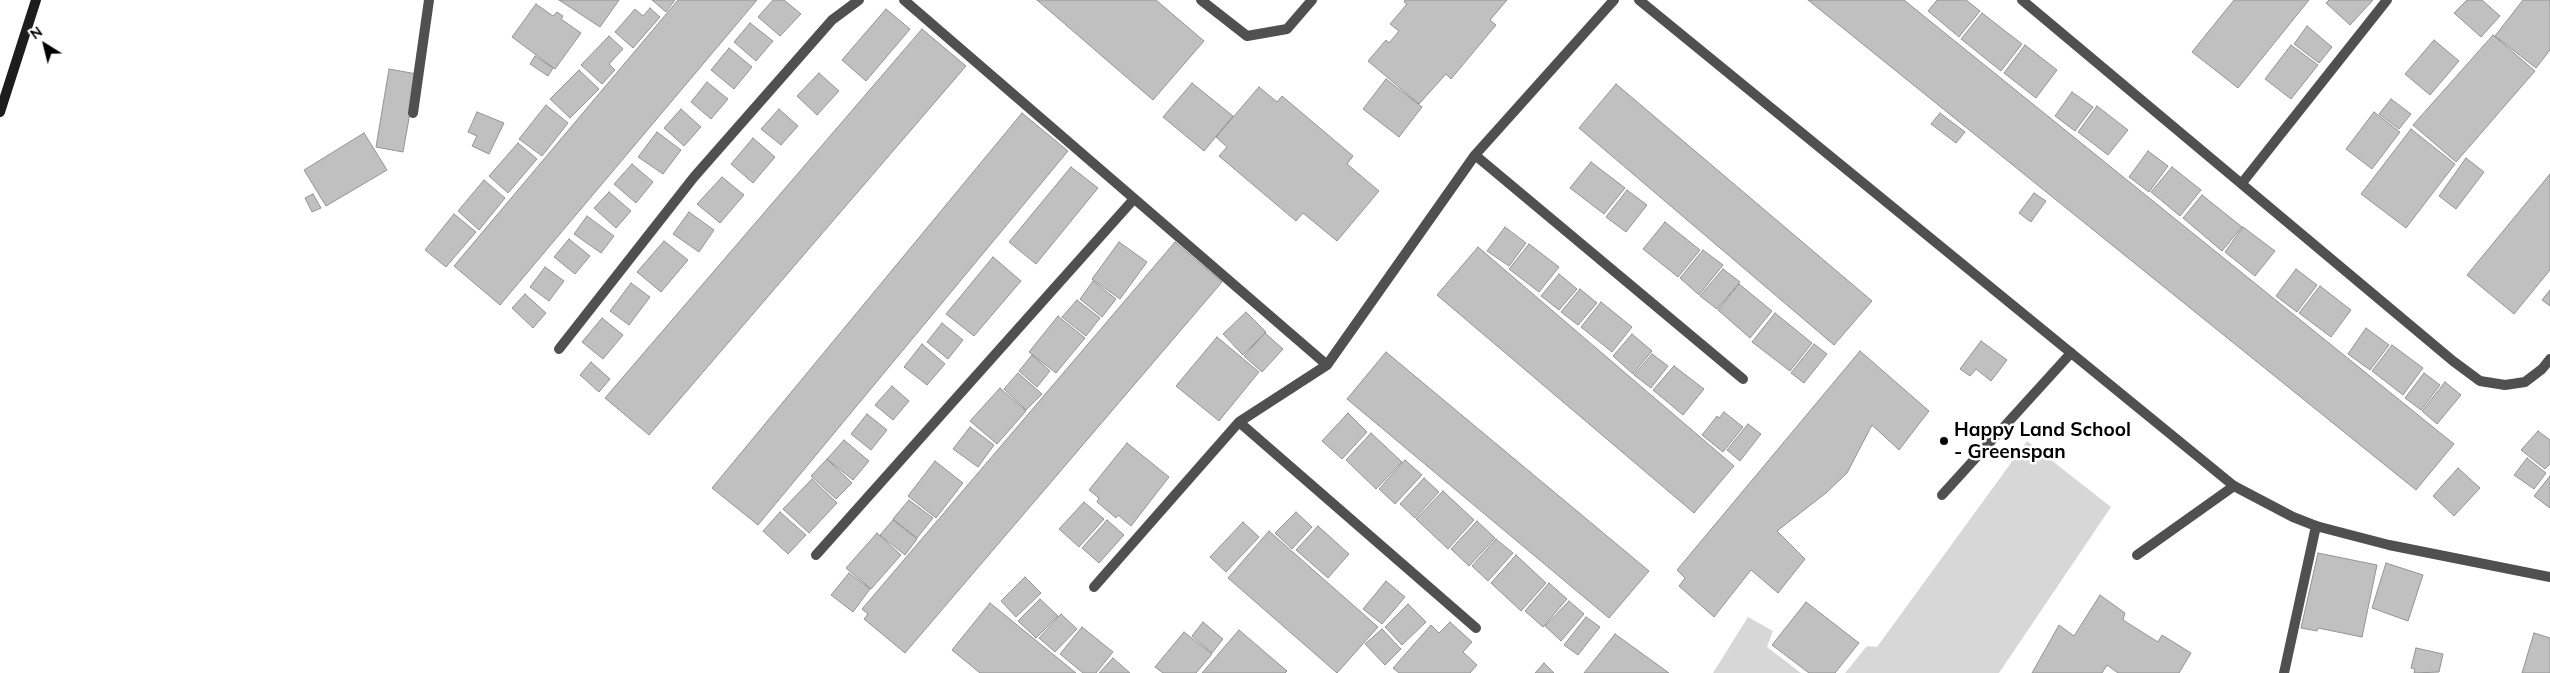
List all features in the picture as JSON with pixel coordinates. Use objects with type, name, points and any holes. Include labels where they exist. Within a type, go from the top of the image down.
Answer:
[{"type":"main road","points":[[0,112],[36,0]]},
{"type":"street","points":[[413,113],[429,0]]},
{"type":"street","points":[[559,349],[694,177],[832,20],[859,0]]},
{"type":"street","points":[[904,0],[1133,200],[1327,365]]},
{"type":"street","points":[[1201,0],[1247,36],[1287,29],[1312,0]]},
{"type":"street","points":[[1094,587],[1239,422],[1327,365],[1475,154],[1614,0]]},
{"type":"street","points":[[1639,0],[2234,486],[2293,517],[2316,526],[2388,545],[2550,577]]},
{"type":"street","points":[[2022,0],[2480,380],[2505,386],[2525,382],[2542,369],[2550,359]]},
{"type":"street","points":[[2242,183],[2387,0]]},
{"type":"street","points":[[1475,154],[1743,380]]},
{"type":"street","points":[[816,554],[1133,200]]},
{"type":"street","points":[[1942,495],[2071,353]]},
{"type":"street","points":[[1239,422],[1476,628]]},
{"type":"street","points":[[2137,555],[2234,486]]},
{"type":"street","points":[[2284,673],[2316,526]]},
{"type":"shaded area","points":[[2027,441],[2111,507],[1999,673],[1845,673],[1867,646],[1877,647]]},
{"type":"shaded area","points":[[1748,617],[1773,631],[1767,647],[1801,673],[1713,673]]},
{"type":"building","points":[[559,0],[619,0],[600,27]]},
{"type":"building","points":[[652,0],[675,0],[666,12]]},
{"type":"building","points":[[678,0],[757,0],[500,305],[454,266]]},
{"type":"building","points":[[773,0],[784,0],[801,14],[780,36],[758,17]]},
{"type":"building","points":[[1037,0],[1156,0],[1204,41],[1153,100]]},
{"type":"building","points":[[1405,0],[1507,0],[1490,20],[1496,25],[1451,79],[1446,74],[1419,104],[1368,61],[1386,40],[1389,43],[1399,31],[1390,24],[1407,4],[1404,2]]},
{"type":"building","points":[[1808,0],[1904,0],[2454,444],[2416,490]]},
{"type":"building","points":[[1937,0],[1966,0],[1980,11],[1959,37],[1928,11]]},
{"type":"building","points":[[2234,0],[2309,0],[2238,88],[2192,52]]},
{"type":"building","points":[[2329,0],[2373,0],[2350,25],[2326,3]]},
{"type":"building","points":[[2467,0],[2482,0],[2500,16],[2481,37],[2454,13]]},
{"type":"building","points":[[2523,0],[2550,0],[2550,50],[2536,68],[2495,36]]},
{"type":"building","points":[[536,4],[553,16],[557,12],[563,16],[561,19],[581,33],[555,69],[512,37]]},
{"type":"building","points":[[650,8],[660,17],[633,48],[615,32],[635,9],[643,16]]},
{"type":"building","points":[[886,9],[910,29],[866,81],[842,60]]},
{"type":"building","points":[[1982,13],[2022,44],[2001,71],[1961,39]]},
{"type":"building","points":[[750,23],[773,41],[756,61],[734,42]]},
{"type":"building","points":[[2307,26],[2332,47],[2319,63],[2294,44]]},
{"type":"building","points":[[922,29],[966,66],[649,435],[605,398]]},
{"type":"building","points":[[2493,35],[2535,71],[2456,162],[2413,125]]},
{"type":"building","points":[[609,36],[623,49],[609,64],[615,70],[602,84],[581,65]]},
{"type":"building","points":[[2434,40],[2459,61],[2430,95],[2405,74]]},
{"type":"building","points":[[2025,45],[2057,70],[2036,98],[2004,73]]},
{"type":"building","points":[[2291,45],[2318,65],[2291,99],[2265,79]]},
{"type":"building","points":[[729,48],[752,67],[734,89],[711,70]]},
{"type":"building","points":[[535,56],[553,68],[548,76],[530,64]]},
{"type":"building","points":[[389,69],[417,74],[403,152],[376,147]]},
{"type":"building","points":[[579,70],[599,89],[570,118],[550,99]]},
{"type":"building","points":[[819,73],[839,91],[817,115],[797,96]]},
{"type":"building","points":[[1386,79],[1422,107],[1399,137],[1363,109]]},
{"type":"building","points":[[707,82],[728,99],[711,119],[691,102]]},
{"type":"building","points":[[1192,83],[1233,116],[1204,151],[1163,117]]},
{"type":"building","points":[[1616,84],[1872,301],[1834,345],[1579,128]]},
{"type":"building","points":[[1259,87],[1277,102],[1282,96],[1353,156],[1347,164],[1379,191],[1337,241],[1303,213],[1296,221],[1219,156],[1227,147],[1216,137]]},
{"type":"building","points":[[2072,92],[2093,107],[2075,131],[2055,116]]},
{"type":"building","points":[[2391,99],[2411,114],[2399,129],[2379,114]]},
{"type":"building","points":[[546,105],[568,123],[542,156],[519,139]]},
{"type":"building","points":[[2097,106],[2128,130],[2108,155],[2078,132]]},
{"type":"building","points":[[681,109],[701,127],[684,146],[664,128]]},
{"type":"building","points":[[779,109],[798,126],[781,145],[761,129]]},
{"type":"building","points":[[477,112],[504,123],[489,154],[472,146],[477,136],[468,132]]},
{"type":"building","points":[[2374,112],[2400,132],[2372,169],[2346,149]]},
{"type":"building","points":[[1022,113],[1068,151],[758,525],[712,488]]},
{"type":"building","points":[[1940,113],[1965,132],[1956,143],[1931,124]]},
{"type":"building","points":[[2411,129],[2455,164],[2406,228],[2361,194]]},
{"type":"building","points":[[657,132],[681,150],[663,174],[638,157]]},
{"type":"building","points":[[364,133],[387,170],[326,206],[304,170]]},
{"type":"building","points":[[753,138],[775,157],[753,183],[731,164]]},
{"type":"building","points":[[518,143],[537,159],[508,193],[489,176]]},
{"type":"building","points":[[2148,151],[2168,166],[2149,192],[2129,177]]},
{"type":"building","points":[[2466,158],[2484,172],[2456,209],[2439,196]]},
{"type":"building","points":[[1591,162],[1625,188],[1604,214],[1570,188]]},
{"type":"building","points":[[632,164],[653,182],[636,203],[614,184]]},
{"type":"building","points":[[1071,167],[1098,188],[1036,264],[1009,242]]},
{"type":"building","points":[[2172,167],[2201,190],[2180,216],[2151,192]]},
{"type":"building","points":[[2550,174],[2550,270],[2514,314],[2467,275]]},
{"type":"building","points":[[722,177],[744,195],[720,223],[697,204]]},
{"type":"building","points":[[484,180],[505,198],[479,230],[458,211]]},
{"type":"building","points":[[1627,190],[1647,205],[1626,232],[1606,217]]},
{"type":"building","points":[[609,192],[631,211],[616,228],[594,208]]},
{"type":"building","points":[[2034,193],[2046,201],[2031,222],[2019,213]]},
{"type":"building","points":[[313,194],[321,208],[312,212],[305,198]]},
{"type":"building","points":[[2202,195],[2242,227],[2222,251],[2183,218]]},
{"type":"building","points":[[689,212],[714,230],[699,252],[673,234]]},
{"type":"building","points":[[454,214],[476,232],[446,267],[425,250]]},
{"type":"building","points":[[587,216],[614,236],[601,253],[574,234]]},
{"type":"building","points":[[1665,222],[1700,250],[1678,277],[1643,249]]},
{"type":"building","points":[[1505,227],[1526,243],[1509,266],[1487,251]]},
{"type":"building","points":[[2243,227],[2275,251],[2255,276],[2225,252]]},
{"type":"building","points":[[569,239],[590,256],[575,274],[554,257]]},
{"type":"building","points":[[664,241],[688,260],[661,292],[637,272]]},
{"type":"building","points":[[1119,242],[1147,262],[1120,299],[1092,279]]},
{"type":"building","points":[[1175,242],[1222,282],[905,653],[864,619],[868,614],[862,609]]},
{"type":"building","points":[[1529,244],[1559,267],[1539,292],[1509,269]]},
{"type":"building","points":[[1478,247],[1734,466],[1694,513],[1437,295]]},
{"type":"building","points":[[1703,250],[1723,265],[1699,295],[1680,278]]},
{"type":"building","points":[[993,257],[1021,281],[974,336],[946,314]]},
{"type":"building","points":[[545,267],[564,281],[549,301],[530,287]]},
{"type":"building","points":[[1723,269],[1740,282],[1717,309],[1700,296]]},
{"type":"building","points":[[2296,269],[2317,285],[2297,312],[2276,296]]},
{"type":"building","points":[[1559,274],[1577,289],[1559,310],[1541,296]]},
{"type":"building","points":[[1093,281],[1116,299],[1102,317],[1080,299]]},
{"type":"building","points":[[631,283],[650,297],[629,325],[610,311]]},
{"type":"building","points":[[1739,284],[1772,311],[1750,338],[1718,310]]},
{"type":"building","points":[[2320,286],[2351,310],[2331,337],[2299,313]]},
{"type":"building","points":[[1580,289],[1597,303],[1578,325],[1561,312]]},
{"type":"building","points":[[2550,290],[2550,306],[2542,300]]},
{"type":"building","points":[[525,294],[546,313],[533,328],[512,308]]},
{"type":"building","points":[[1077,300],[1100,318],[1086,336],[1062,317]]},
{"type":"building","points":[[1601,302],[1632,327],[1612,352],[1581,327]]},
{"type":"building","points":[[1246,312],[1266,332],[1243,355],[1223,334]]},
{"type":"building","points":[[1775,313],[1812,343],[1790,371],[1752,342]]},
{"type":"building","points":[[1058,316],[1085,338],[1056,373],[1029,352]]},
{"type":"building","points":[[602,318],[623,335],[603,359],[582,342]]},
{"type":"building","points":[[942,323],[963,340],[948,359],[927,342]]},
{"type":"building","points":[[2366,328],[2389,345],[2370,370],[2348,354]]},
{"type":"building","points":[[1265,333],[1283,349],[1262,372],[1244,356]]},
{"type":"building","points":[[1632,334],[1652,351],[1633,374],[1613,356]]},
{"type":"building","points":[[1217,337],[1259,372],[1219,421],[1176,386]]},
{"type":"building","points":[[1981,341],[2007,360],[1991,381],[1976,369],[1970,376],[1960,369]]},
{"type":"building","points":[[922,344],[945,364],[927,385],[904,367]]},
{"type":"building","points":[[1814,344],[1827,354],[1804,383],[1791,373]]},
{"type":"building","points":[[2392,345],[2423,368],[2403,395],[2372,371]]},
{"type":"building","points":[[1860,351],[1929,411],[1899,450],[1872,425],[1847,473],[1826,493],[1777,531],[1805,559],[1778,593],[1751,570],[1714,617],[1679,586],[1685,578],[1677,570]]},
{"type":"building","points":[[1386,352],[1649,571],[1609,618],[1347,399]]},
{"type":"building","points":[[1652,354],[1668,366],[1651,388],[1634,375]]},
{"type":"building","points":[[1032,355],[1050,371],[1037,387],[1019,371]]},
{"type":"building","points":[[591,362],[610,379],[599,392],[580,375]]},
{"type":"building","points":[[1674,366],[1704,389],[1683,415],[1653,390]]},
{"type":"building","points":[[1018,373],[1042,394],[1026,410],[1004,389]]},
{"type":"building","points":[[2424,373],[2440,385],[2421,410],[2405,398]]},
{"type":"building","points":[[2445,382],[2461,395],[2437,424],[2422,411]]},
{"type":"building","points":[[892,386],[909,401],[893,420],[875,405]]},
{"type":"building","points":[[1000,388],[1026,411],[997,444],[970,421]]},
{"type":"building","points":[[1724,412],[1743,427],[1723,452],[1702,435],[1717,416],[1719,418]]},
{"type":"building","points":[[1348,413],[1367,432],[1342,459],[1322,441]]},
{"type":"building","points":[[867,414],[887,430],[871,450],[851,434]]},
{"type":"building","points":[[1748,424],[1761,434],[1740,461],[1727,450]]},
{"type":"building","points":[[970,427],[994,445],[978,467],[953,449]]},
{"type":"building","points":[[2538,431],[2550,440],[2550,464],[2545,469],[2521,450]]},
{"type":"building","points":[[1371,433],[1402,462],[1376,489],[1346,460]]},
{"type":"building","points":[[844,440],[869,461],[853,480],[827,459]]},
{"type":"building","points":[[1127,443],[1169,477],[1131,526],[1118,515],[1116,518],[1097,502],[1099,498],[1089,490]]},
{"type":"building","points":[[2527,458],[2546,473],[2534,489],[2514,475]]},
{"type":"building","points":[[827,459],[852,483],[836,499],[811,476]]},
{"type":"building","points":[[1405,460],[1422,475],[1395,504],[1379,489]]},
{"type":"building","points":[[935,461],[963,483],[936,518],[908,496]]},
{"type":"building","points":[[2458,468],[2480,488],[2454,516],[2433,496]]},
{"type":"building","points":[[2550,476],[2550,508],[2534,496]]},
{"type":"building","points":[[1424,478],[1439,492],[1415,518],[1400,504]]},
{"type":"building","points":[[812,479],[837,503],[809,533],[783,509]]},
{"type":"building","points":[[1443,491],[1474,520],[1448,549],[1416,519]]},
{"type":"building","points":[[909,500],[933,518],[917,538],[893,519]]},
{"type":"building","points":[[1084,502],[1104,519],[1079,547],[1059,529]]},
{"type":"building","points":[[780,512],[806,535],[788,554],[763,531]]},
{"type":"building","points":[[1296,512],[1312,527],[1292,549],[1275,533]]},
{"type":"building","points":[[893,520],[917,539],[905,555],[880,535]]},
{"type":"building","points":[[1107,520],[1124,535],[1099,563],[1082,548]]},
{"type":"building","points":[[1477,521],[1495,538],[1469,566],[1451,549]]},
{"type":"building","points":[[1243,522],[1259,537],[1226,572],[1210,557]]},
{"type":"building","points":[[1318,526],[1349,554],[1328,578],[1296,550]]},
{"type":"building","points":[[1269,531],[1378,627],[1337,673],[1228,578]]},
{"type":"building","points":[[877,533],[901,555],[871,589],[846,568]]},
{"type":"building","points":[[1496,539],[1513,553],[1488,581],[1472,566]]},
{"type":"building","points":[[2318,553],[2377,565],[2362,637],[2318,628],[2317,631],[2301,628]]},
{"type":"building","points":[[1516,555],[1546,583],[1521,611],[1491,583]]},
{"type":"building","points":[[2386,563],[2423,575],[2408,621],[2372,608]]},
{"type":"building","points":[[849,573],[870,589],[853,612],[831,595]]},
{"type":"building","points":[[1025,577],[1041,593],[1016,617],[1001,601]]},
{"type":"building","points":[[1386,581],[1405,597],[1382,624],[1363,609]]},
{"type":"building","points":[[1549,583],[1567,599],[1543,627],[1525,611]]},
{"type":"building","points":[[2100,595],[2125,613],[2123,620],[2158,642],[2162,635],[2191,653],[2179,673],[2118,673],[2107,665],[2102,673],[2032,673],[2059,625],[2074,636]]},
{"type":"building","points":[[1040,599],[1058,616],[1036,638],[1018,621]]},
{"type":"building","points":[[1569,601],[1584,614],[1561,641],[1545,626]]},
{"type":"building","points":[[1806,602],[1859,643],[1835,673],[1809,673],[1772,645]]},
{"type":"building","points":[[990,603],[1076,673],[980,673],[952,650]]},
{"type":"building","points":[[1408,604],[1426,622],[1402,645],[1385,627]]},
{"type":"building","points":[[1061,614],[1077,629],[1055,652],[1039,638]]},
{"type":"building","points":[[1586,617],[1600,627],[1578,655],[1564,645]]},
{"type":"building","points":[[1203,622],[1223,639],[1212,653],[1192,636]]},
{"type":"building","points":[[1450,622],[1472,642],[1463,652],[1477,665],[1470,673],[1399,673],[1393,668],[1431,625],[1439,633]]},
{"type":"building","points":[[1082,627],[1113,652],[1096,673],[1083,673],[1060,654]]},
{"type":"building","points":[[1382,629],[1401,649],[1385,665],[1365,644]]},
{"type":"building","points":[[1239,630],[1287,671],[1285,673],[1202,673]]},
{"type":"building","points":[[1184,632],[1212,654],[1196,673],[1163,673],[1155,667]]},
{"type":"building","points":[[2534,633],[2550,638],[2550,673],[2522,673]]},
{"type":"building","points":[[1615,634],[1669,673],[1584,673]]},
{"type":"building","points":[[2416,648],[2443,654],[2439,672],[2414,673],[2415,669],[2411,668]]},
{"type":"building","points":[[1113,658],[1130,673],[1099,673]]},
{"type":"building","points":[[1544,663],[1554,673],[1535,673]]},
{"type":"place","name":"Happy Land School - Greenspan","points":[[1944,441]]}]
